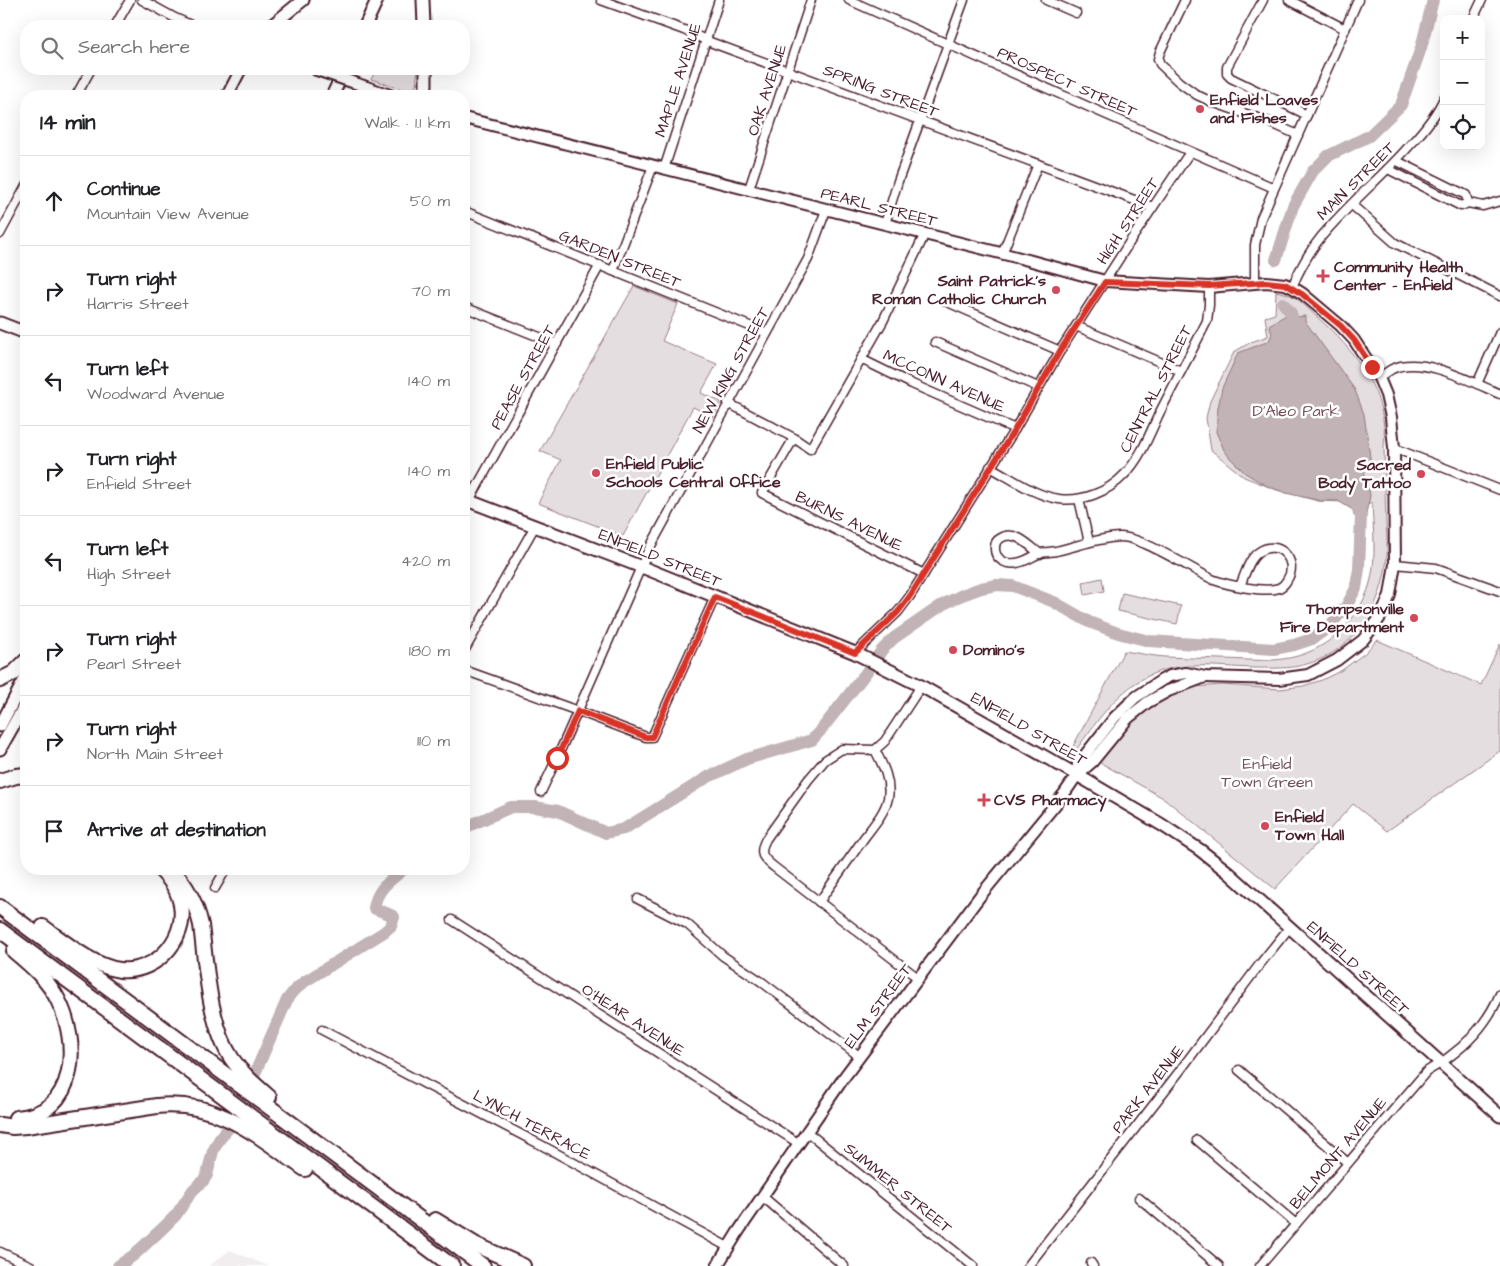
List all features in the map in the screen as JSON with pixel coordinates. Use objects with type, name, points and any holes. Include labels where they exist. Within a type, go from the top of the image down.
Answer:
[{"type":"highway","points":[[0,680],[14,673],[20,666]]},
{"type":"highway","points":[[0,781],[20,776]]},
{"type":"highway","points":[[0,898],[96,962],[112,969],[133,970],[148,965],[163,955],[174,941],[180,925],[182,911],[180,897],[166,875]]},
{"type":"highway","points":[[176,875],[186,887],[197,911],[213,1012],[224,1045],[240,1070],[279,1106],[292,1124]]},
{"type":"highway","points":[[0,907],[483,1266]]},
{"type":"highway","points":[[0,930],[452,1266]]},
{"type":"highway","points":[[0,940],[36,970],[55,995],[67,1022],[72,1054],[64,1086],[51,1104],[39,1112],[26,1117],[12,1118],[0,1116]]},
{"type":"highway","points":[[0,1125],[26,1126],[157,1106],[192,1106],[209,1110],[232,1120],[337,1190],[362,1199]]},
{"type":"highway","points":[[386,1194],[408,1202],[466,1240],[493,1254],[523,1266]]},
{"type":"highway","points":[[425,1246],[438,1266]]},
{"type":"main road","points":[[278,20],[303,0]]},
{"type":"main road","points":[[368,20],[377,0]]},
{"type":"main road","points":[[423,0],[424,20]]},
{"type":"main road","points":[[335,90],[342,75]]},
{"type":"main road","points":[[425,90],[426,75]]},
{"type":"main road","points":[[0,323],[20,331]]},
{"type":"main road","name":"ENFIELD STREET","points":[[470,502],[641,567],[855,653],[921,686],[1151,818],[1200,850],[1228,872],[1500,1116]]},
{"type":"main road","points":[[0,726],[20,688]]},
{"type":"main road","points":[[0,749],[20,714]]},
{"type":"street","points":[[118,20],[130,0]]},
{"type":"street","points":[[142,0],[180,20]]},
{"type":"street","name":"SPRING STREET","points":[[601,0],[1153,207]]},
{"type":"street","name":"MAPLE AVENUE","points":[[664,168],[720,0]]},
{"type":"street","name":"OAK AVENUE","points":[[748,189],[811,0]]},
{"type":"street","name":"PROSPECT STREET","points":[[849,0],[1274,188]]},
{"type":"street","points":[[885,224],[898,181],[964,0]]},
{"type":"street","points":[[1046,0],[1076,13]]},
{"type":"street","points":[[1186,0],[1160,52],[1158,59],[1160,64],[1185,87],[1204,99],[1269,122],[1298,135]]},
{"type":"street","points":[[1263,0],[1227,67],[1227,74],[1230,78],[1307,115]]},
{"type":"street","points":[[1289,0],[1345,29]]},
{"type":"street","points":[[1255,283],[1254,257],[1257,234],[1263,212],[1358,0]]},
{"type":"street","points":[[1475,15],[1482,0]]},
{"type":"street","points":[[79,90],[88,75]]},
{"type":"street","points":[[230,90],[238,75]]},
{"type":"street","points":[[332,75],[376,90]]},
{"type":"street","name":"MAIN STREET","points":[[1292,287],[1303,264],[1318,240],[1397,161],[1425,129],[1440,105]]},
{"type":"street","name":"PEARL STREET","points":[[470,120],[924,233],[1105,282],[1209,286],[1278,283],[1292,287]]},
{"type":"street","name":"HIGH STREET","points":[[855,653],[898,612],[924,574],[1015,429],[1060,351],[1190,152]]},
{"type":"street","points":[[1397,161],[1466,195],[1468,204]]},
{"type":"street","points":[[1002,254],[1038,164]]},
{"type":"street","points":[[613,271],[653,166]]},
{"type":"street","points":[[1388,169],[1461,206],[1468,204],[1483,206],[1500,201]]},
{"type":"street","points":[[0,234],[20,197]]},
{"type":"street","points":[[1352,205],[1395,243],[1500,296]]},
{"type":"street","name":"NEW KING STREET","points":[[540,792],[578,711],[648,551],[808,259],[826,210]]},
{"type":"street","name":"GARDEN STREET","points":[[470,213],[766,333]]},
{"type":"street","points":[[728,403],[794,438],[810,449],[893,302],[924,233]]},
{"type":"street","name":"PEASE STREET","points":[[470,493],[557,344],[600,265]]},
{"type":"street","name":"CENTRAL STREET","points":[[990,467],[1039,494],[1060,499],[1079,498],[1103,491],[1113,485],[1125,475],[1142,449],[1206,321],[1209,305],[1209,286]]},
{"type":"street","points":[[1292,287],[1348,333],[1359,347],[1386,395],[1392,417],[1394,448],[1395,564],[1436,568],[1500,591]]},
{"type":"street","points":[[945,301],[1060,351]]},
{"type":"street","points":[[470,309],[557,344]]},
{"type":"street","points":[[1076,326],[1181,371]]},
{"type":"street","points":[[1477,384],[1500,332]]},
{"type":"street","points":[[934,342],[1038,387]]},
{"type":"street","name":"MCCONN AVENUE","points":[[861,359],[912,384],[1015,429]]},
{"type":"street","points":[[1378,378],[1393,369],[1424,366],[1500,394]]},
{"type":"street","name":"BURNS AVENUE","points":[[794,438],[762,493],[924,574]]},
{"type":"street","points":[[1394,448],[1500,490]]},
{"type":"street","points":[[1079,498],[1089,542]]},
{"type":"street","points":[[470,640],[535,526]]},
{"type":"street","points":[[1040,554],[1019,538],[1010,535],[997,540],[995,547],[999,559],[1010,563],[1024,562],[1040,554],[1089,542],[1122,537],[1129,538],[1141,542],[1225,584],[1254,588],[1273,589],[1282,586],[1291,573],[1292,568],[1289,558],[1282,551],[1275,548],[1258,552],[1240,586]]},
{"type":"street","name":"ELM STREET","points":[[717,1266],[762,1196],[859,1056],[980,896],[1064,794],[1077,775],[1092,762],[1128,718],[1148,702],[1168,691],[1205,677],[1286,678],[1308,675],[1337,660],[1363,640],[1379,619],[1390,595],[1395,564]]},
{"type":"street","points":[[470,672],[646,737],[652,737],[715,597]]},
{"type":"street","points":[[918,978],[766,860],[761,851],[762,846],[808,780],[825,760],[842,749],[875,750],[886,741],[921,686]]},
{"type":"street","points":[[819,902],[873,826],[888,800],[886,776],[875,750]]},
{"type":"street","points":[[215,888],[223,875]]},
{"type":"street","points":[[638,899],[687,924],[722,956],[762,982],[859,1056]]},
{"type":"street","name":"O'HEAR AVENUE","points":[[452,920],[798,1143]]},
{"type":"street","name":"PARK AVENUE","points":[[1028,1266],[1162,1095],[1289,928]]},
{"type":"street","name":"BELMONT AVENUE","points":[[1260,1266],[1426,1072],[1454,1054],[1477,1031],[1494,1009],[1500,994]]},
{"type":"street","name":"LYNCH TERRACE","points":[[322,1030],[545,1147],[728,1247]]},
{"type":"street","points":[[1239,1070],[1348,1163]]},
{"type":"street","name":"SUMMER STREET","points":[[806,1131],[973,1266]]},
{"type":"street","points":[[1197,1140],[1296,1224]]},
{"type":"street","points":[[762,1196],[844,1266]]},
{"type":"street","points":[[1139,1198],[1219,1266]]},
{"type":"street","points":[[0,1252],[31,1266]]},
{"type":"shaded area","name":"D'Aleo Park","points":[[1293,311],[1296,317],[1305,316],[1305,321],[1355,390],[1364,414],[1371,464],[1366,465],[1365,469],[1365,477],[1370,495],[1366,516],[1354,516],[1353,510],[1338,501],[1321,501],[1286,493],[1267,486],[1245,473],[1230,458],[1216,432],[1222,388],[1238,353],[1269,341],[1272,334],[1269,325]]},
{"type":"shaded area","points":[[230,1250],[269,1266],[209,1266]]},
{"type":"green space","points":[[373,75],[417,75],[415,90],[404,90],[371,79]]},
{"type":"green space","points":[[634,286],[678,304],[662,341],[717,364],[701,393],[721,402],[713,417],[693,407],[623,536],[538,503],[561,460],[540,451]]},
{"type":"green space","name":"D'Aleo Park","points":[[1276,291],[1297,299],[1344,344],[1367,375],[1381,409],[1384,428],[1387,549],[1383,583],[1377,600],[1359,630],[1346,643],[1317,661],[1282,668],[1185,666],[1171,668],[1146,677],[1125,691],[1116,700],[1076,750],[1072,748],[1124,651],[1165,657],[1251,660],[1275,660],[1298,656],[1312,651],[1338,634],[1358,611],[1365,597],[1370,583],[1373,563],[1372,503],[1318,501],[1277,490],[1244,477],[1211,450],[1206,418],[1210,401],[1234,352],[1251,342],[1268,336],[1265,317],[1275,314]]},
{"type":"green space","points":[[1102,578],[1104,591],[1085,595],[1083,582]]},
{"type":"green space","points":[[1122,593],[1181,606],[1177,624],[1118,611]]},
{"type":"green space","name":"Enfield Town Green","points":[[1377,640],[1481,685],[1500,644],[1500,751],[1387,831],[1353,804],[1275,889],[1165,799],[1099,762],[1128,723],[1158,699],[1193,687],[1222,685],[1280,689],[1303,686],[1322,680],[1342,670],[1365,653]]},
{"type":"waterway","points":[[1276,260],[1293,206],[1313,171],[1328,156],[1369,136],[1401,105],[1421,48],[1433,0]]},
{"type":"waterway","points":[[1283,303],[1291,313],[1295,327]]},
{"type":"waterway","points":[[470,825],[511,807],[535,807],[558,811],[606,833],[624,829],[708,777],[747,759],[812,740],[882,650],[894,638],[942,605],[981,588],[997,585],[1013,586],[1054,602],[1089,622],[1118,633],[1149,641],[1274,649],[1312,639],[1329,627],[1347,605],[1356,588],[1359,569],[1361,516],[1354,500]]},
{"type":"waterway","points":[[255,1073],[287,1000],[294,991],[304,982],[391,926],[394,917],[374,908],[381,890],[397,875]]},
{"type":"waterway","points":[[118,1266],[134,1255],[164,1227],[176,1215],[193,1190],[204,1180],[213,1151],[229,1127]]},
{"type":"place","name":"Enfield Loaves and Fishes","points":[[1200,109]]},
{"type":"place","name":"Community Health Center - Enfield","points":[[1323,276]]},
{"type":"place","name":"Saint Patrick's Roman Catholic Church","points":[[1056,290]]},
{"type":"place","name":"Enfield Public Schools Central Office","points":[[596,473]]},
{"type":"place","name":"Sacred Body Tattoo","points":[[1421,474]]},
{"type":"place","name":"Thompsonville Fire Department","points":[[1414,618]]},
{"type":"place","name":"Domino's","points":[[953,650]]},
{"type":"place","name":"CVS Pharmacy","points":[[984,800]]},
{"type":"place","name":"Enfield Town Hall","points":[[1265,826]]},
{"type":"route","points":[[557,758],[578,711],[646,737],[652,737],[715,597],[855,653],[898,612],[910,596],[1015,429],[1060,351],[1105,282],[1209,286],[1266,282],[1285,284],[1302,294],[1341,326],[1354,340],[1372,367]]}]
